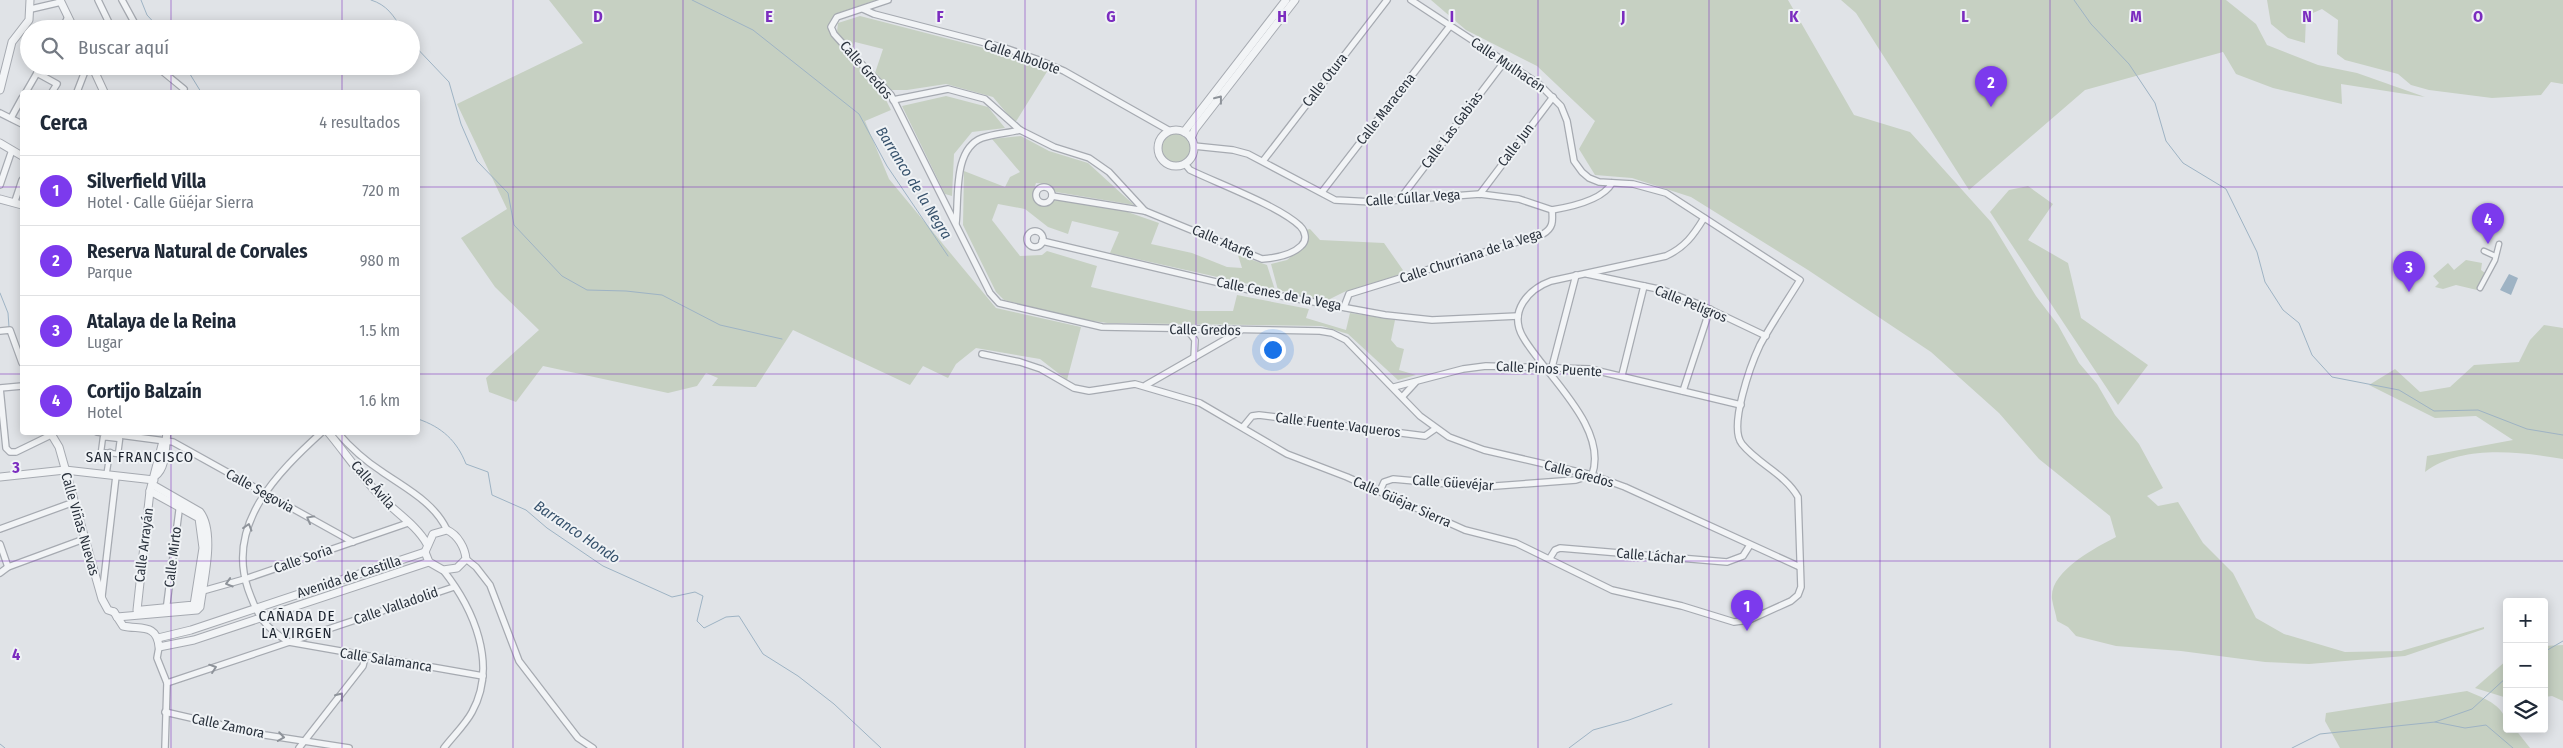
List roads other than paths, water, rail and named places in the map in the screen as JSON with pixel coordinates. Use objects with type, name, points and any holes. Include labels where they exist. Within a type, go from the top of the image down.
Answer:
[{"type":"street","points":[[28,20],[31,8],[30,0]]},
{"type":"street","points":[[98,0],[108,20]]},
{"type":"street","points":[[122,0],[133,20]]},
{"type":"street","name":"Calle Gredos","points":[[888,0],[837,17],[832,27],[834,34],[893,100],[990,294],[999,303],[1005,306],[1102,327],[1320,331],[1332,333],[1346,340],[1435,429],[1464,444],[1592,475],[1625,487],[1800,566]]},
{"type":"street","points":[[1184,132],[1230,78],[1260,39],[1286,0]]},
{"type":"street","points":[[1260,39],[1295,0]]},
{"type":"street","name":"Calle Otura","points":[[1263,161],[1387,0]]},
{"type":"street","name":"Calle Mulhacén","points":[[1411,0],[1539,84],[1553,97],[1567,121],[1574,161],[1582,172],[1599,182],[1633,184],[1666,194],[1800,280]]},
{"type":"street","points":[[31,8],[61,1],[70,20]]},
{"type":"street","name":"Calle Albolote","points":[[864,9],[874,14],[1005,48],[1036,59],[1064,71],[1170,130]]},
{"type":"street","name":"Calle Maracena","points":[[1322,192],[1450,26]]},
{"type":"street","points":[[0,90],[12,42],[20,31]]},
{"type":"street","name":"Calle Las Gabias","points":[[1400,199],[1504,61]]},
{"type":"street","points":[[27,90],[36,75]]},
{"type":"street","points":[[41,75],[57,84],[53,90]]},
{"type":"street","points":[[78,90],[84,75]]},
{"type":"street","points":[[96,75],[103,90]]},
{"type":"street","points":[[167,75],[184,89]]},
{"type":"street","points":[[1193,142],[1184,132],[1170,130],[1165,133],[1158,143],[1159,155],[1167,164],[1179,166],[1185,164],[1192,156],[1195,129],[1230,78]]},
{"type":"street","points":[[893,100],[948,89],[984,99],[1020,130],[1054,147],[1089,158],[1109,172],[1145,211]]},
{"type":"street","name":"Calle Jun","points":[[1480,194],[1553,97]]},
{"type":"street","points":[[11,118],[20,102]]},
{"type":"street","points":[[0,113],[20,123]]},
{"type":"street","points":[[956,223],[961,162],[968,146],[983,138],[1020,130]]},
{"type":"street","name":"Calle Cúllar Vega","points":[[1193,142],[1233,150],[1263,161],[1336,200],[1373,202],[1480,194],[1519,199],[1552,210]]},
{"type":"street","points":[[0,143],[20,155]]},
{"type":"street","points":[[0,185],[12,150]]},
{"type":"street","name":"Calle Atarfe","points":[[1052,196],[1145,211],[1262,259],[1273,258],[1297,250],[1304,244],[1306,236],[1303,230],[1286,215],[1190,170],[1185,164]]},
{"type":"street","name":"Calle Churriana de la Vega","points":[[1344,307],[1349,294],[1543,234],[1549,230],[1553,222],[1552,210],[1568,208],[1608,191],[1612,184]]},
{"type":"street","points":[[15,202],[20,186]]},
{"type":"street","points":[[0,200],[20,204]]},
{"type":"street","points":[[944,203],[958,202]]},
{"type":"street","name":"Calle Peligros","points":[[1518,316],[1529,293],[1539,285],[1576,275],[1666,256],[1686,245],[1704,218]]},
{"type":"street","name":"Calle Cenes de la Vega","points":[[1042,240],[1254,291],[1385,315],[1432,320],[1518,316]]},
{"type":"street","points":[[2480,288],[2495,260],[2499,244]]},
{"type":"street","points":[[2484,251],[2495,256]]},
{"type":"street","name":"Calle Peligros","points":[[1585,274],[1663,290],[1710,309],[1766,336]]},
{"type":"street","points":[[1548,367],[1576,275]]},
{"type":"street","name":"Calle Güéjar Sierra","points":[[982,354],[1020,362],[1040,369],[1074,388],[1089,391],[1136,384],[1146,385],[1200,403],[1287,454],[1380,491],[1465,530],[1516,543],[1612,590],[1682,606],[1734,622],[1749,620],[1791,601],[1798,595],[1801,587],[1798,496],[1791,485],[1742,445],[1737,435],[1736,423],[1756,355],[1800,280]]},
{"type":"street","points":[[1622,375],[1644,286]]},
{"type":"street","points":[[1683,391],[1710,309]]},
{"type":"street","points":[[1518,316],[1522,335],[1578,409],[1596,455],[1592,475]]},
{"type":"street","points":[[0,332],[10,330],[20,358]]},
{"type":"street","points":[[1187,330],[1195,340],[1194,358]]},
{"type":"street","points":[[1146,385],[1242,330]]},
{"type":"street","name":"Calle Pinos Puente","points":[[1394,388],[1464,369],[1486,366],[1590,369],[1622,375],[1741,405]]},
{"type":"street","points":[[1403,396],[1415,383]]},
{"type":"street","points":[[20,386],[0,388],[6,448],[10,452],[16,452],[49,435]]},
{"type":"street","name":"Calle Fuente Vaqueros","points":[[1243,427],[1252,416],[1259,415],[1425,436],[1435,429]]},
{"type":"street","name":"Calle Viñas Nuevas","points":[[52,435],[58,447],[102,599],[108,610],[116,614],[123,626],[149,629],[158,638]]},
{"type":"street","points":[[120,435],[166,441]]},
{"type":"street","name":"Calle Arrayán","points":[[136,613],[153,483],[160,473],[167,446],[167,435]]},
{"type":"street","points":[[289,642],[268,628],[255,608],[245,579],[243,544],[248,525],[264,493],[319,435]]},
{"type":"street","name":"Calle Ávila","points":[[330,435],[364,478],[421,533],[427,544]]},
{"type":"street","points":[[339,435],[363,458],[421,499],[443,521],[447,530]]},
{"type":"street","points":[[103,437],[120,439],[118,454],[109,452],[101,452],[103,437]]},
{"type":"street","name":"Calle Segovia","points":[[166,441],[353,542]]},
{"type":"street","points":[[107,470],[109,452]]},
{"type":"street","points":[[64,468],[153,483]]},
{"type":"street","points":[[0,477],[64,468],[107,470],[153,483],[199,518],[203,548],[196,608],[116,614]]},
{"type":"street","name":"Calle Güevéjar","points":[[1380,491],[1384,482],[1393,479],[1482,488],[1576,480],[1592,475]]},
{"type":"street","points":[[102,599],[116,476]]},
{"type":"street","points":[[0,529],[74,502]]},
{"type":"street","name":"Calle Mirto","points":[[166,610],[180,503]]},
{"type":"street","name":"Calle Soria","points":[[199,592],[245,579],[408,522]]},
{"type":"street","points":[[421,533],[434,534],[447,530],[454,533],[465,550],[466,559],[476,567],[490,585],[519,661],[578,738],[594,748]]},
{"type":"street","points":[[434,534],[427,544],[425,552],[429,562],[443,570],[469,613],[484,659],[481,690],[472,712],[444,748]]},
{"type":"street","points":[[0,573],[8,567],[84,539]]},
{"type":"street","points":[[0,544],[8,567]]},
{"type":"street","name":"Calle Láchar","points":[[1550,558],[1555,550],[1560,548],[1727,562],[1743,556],[1750,545]]},
{"type":"street","name":"Avenida de Castilla","points":[[158,638],[425,552]]},
{"type":"street","points":[[450,580],[453,570],[466,559]]},
{"type":"street","name":"Avenida de Castilla","points":[[159,647],[194,640],[429,562]]},
{"type":"street","points":[[443,570],[453,570]]},
{"type":"street","name":"Calle Valladolid","points":[[167,683],[454,587]]},
{"type":"street","points":[[312,635],[310,641],[314,648]]},
{"type":"street","points":[[158,638],[157,658],[167,683],[165,748]]},
{"type":"street","name":"Calle Salamanca","points":[[289,642],[314,648],[483,676]]},
{"type":"street","points":[[299,748],[363,666],[366,657]]},
{"type":"street","name":"Calle Zamora","points":[[166,712],[217,725],[349,748]]},
{"type":"water","points":[[2509,274],[2518,278],[2511,295],[2500,290]]},
{"type":"waterway","name":"Barranco Hondo","points":[[141,0],[147,15],[152,20]]},
{"type":"waterway","points":[[371,0],[385,8],[396,20]]},
{"type":"waterway","name":"Barranco de la Negra","points":[[692,0],[753,30],[859,114],[887,166],[948,256]]},
{"type":"waterway","points":[[2074,0],[2091,24],[2129,64],[2155,103],[2166,141],[2183,163],[2226,189],[2257,252],[2265,282],[2283,310],[2299,323],[2312,355],[2332,377],[2399,390],[2434,411],[2478,410],[2527,429],[2563,435]]},
{"type":"waterway","points":[[420,51],[449,82],[461,124],[477,161],[508,193],[514,225],[562,276],[587,290],[626,291],[662,295],[720,325],[782,339]]},
{"type":"waterway","name":"Barranco Hondo","points":[[191,75],[200,90]]},
{"type":"waterway","points":[[0,293],[8,313],[9,327]]},
{"type":"waterway","name":"Barranco Hondo","points":[[420,420],[434,426],[448,436],[458,448],[466,464],[488,472],[492,495],[526,510],[547,528],[603,566],[672,597],[695,592],[703,596],[697,621],[704,628],[726,617],[739,616],[763,654],[798,676],[834,704],[881,748]]},
{"type":"waterway","points":[[2548,650],[2563,641]]},
{"type":"waterway","points":[[2435,722],[2472,709],[2503,681]]},
{"type":"waterway","points":[[1569,748],[1593,730],[1629,720],[1672,704]]},
{"type":"waterway","points":[[2292,748],[2320,734],[2435,722],[2465,728],[2486,725],[2513,748]]},
{"type":"waterway","points":[[0,744],[5,748]]},
{"type":"place","name":"Reserva Natural de Corvales","points":[[1991,107]]},
{"type":"place","name":"Cortijo Balzaín","points":[[2488,244]]},
{"type":"place","name":"Atalaya de la Reina","points":[[2409,292]]},
{"type":"place","name":"Silverfield Villa","points":[[1747,631]]},
{"type":"district","name":"SAN FRANCISCO","points":[[140,457]]},
{"type":"district","name":"CAÑADA DE LA VIRGEN","points":[[297,624]]}]
